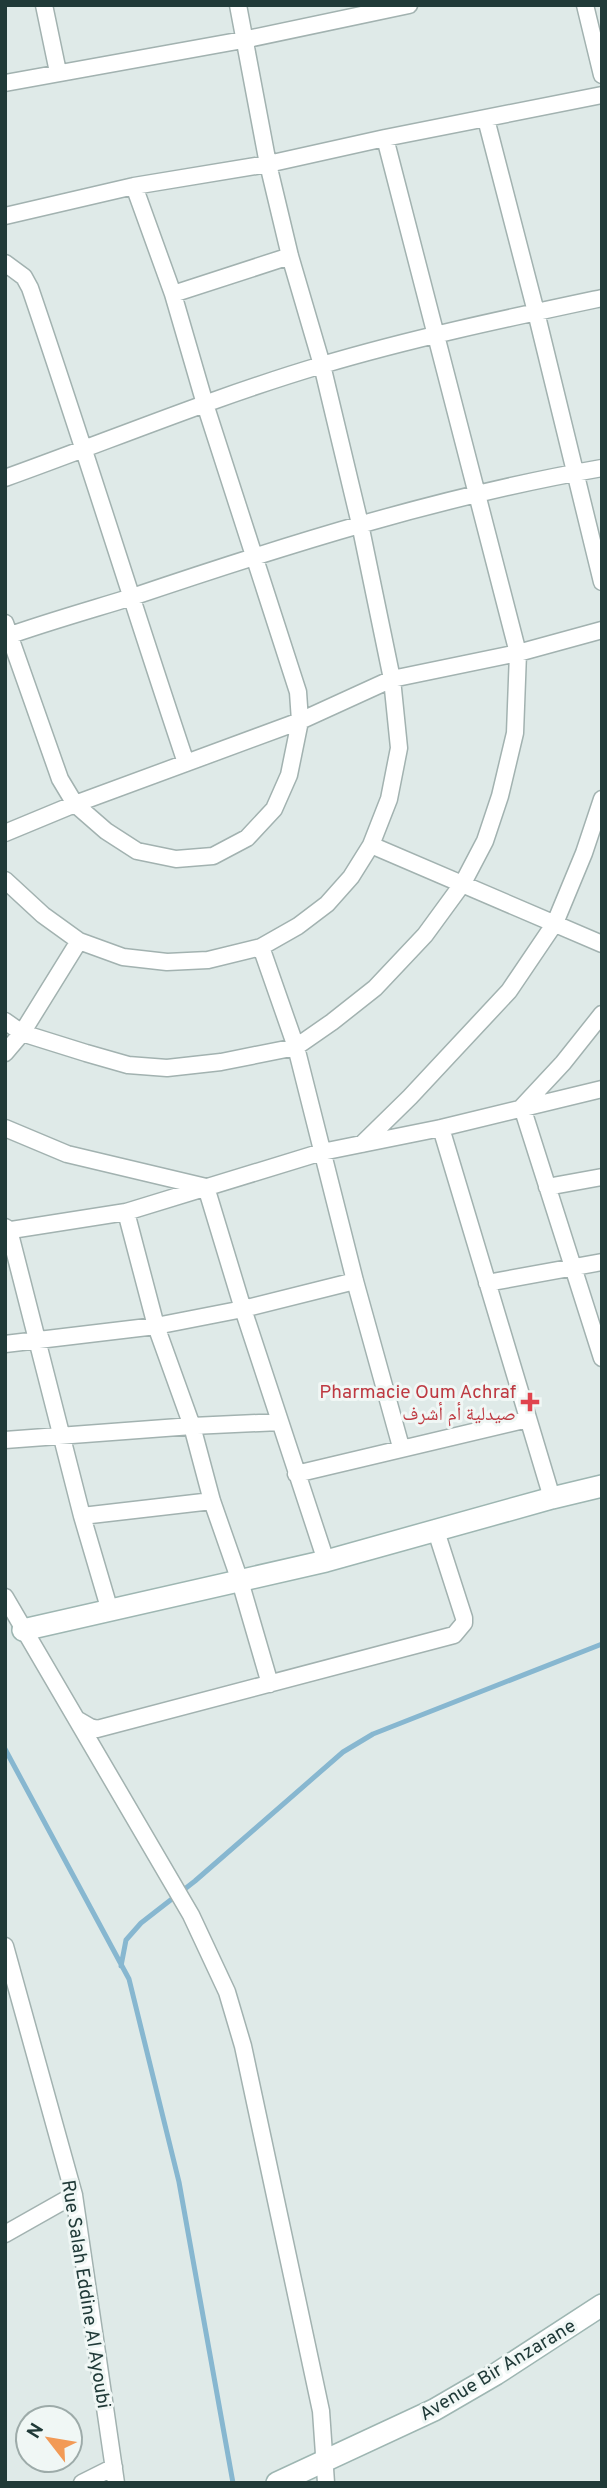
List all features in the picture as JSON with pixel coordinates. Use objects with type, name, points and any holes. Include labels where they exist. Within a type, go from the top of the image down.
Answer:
[{"type":"street","points":[[44,5],[58,72]]},
{"type":"street","points":[[5,880],[43,915],[79,941],[123,957],[167,962],[208,960],[261,947],[298,926],[327,904],[351,877],[371,845],[389,799],[398,748],[392,680],[360,524],[322,365],[290,256],[268,164],[238,5]]},
{"type":"street","points":[[5,83],[243,40],[409,5]]},
{"type":"street","points":[[584,5],[602,75]]},
{"type":"street","points":[[5,216],[134,186],[268,164],[602,95]]},
{"type":"street","points":[[486,119],[602,582]]},
{"type":"street","points":[[5,1021],[22,1033],[128,1065],[167,1068],[221,1062],[296,1047],[375,988],[425,935],[463,883],[485,841],[500,796],[515,733],[518,653],[384,138]]},
{"type":"street","points":[[134,186],[173,294],[205,404],[254,555],[291,665],[298,692],[300,721],[289,775],[274,809],[247,838],[213,856],[176,859],[137,852],[106,831],[75,804],[60,779],[7,632],[130,597],[254,555],[360,524],[477,493],[602,468]]},
{"type":"street","points":[[173,294],[290,256]]},
{"type":"street","points":[[5,263],[24,277],[30,288],[186,763]]},
{"type":"street","points":[[5,478],[205,404],[322,365],[602,298]]},
{"type":"street","points":[[5,833],[75,804],[300,721],[392,680],[518,653],[602,630]]},
{"type":"street","points":[[362,1144],[509,991],[555,923],[584,853],[602,799]]},
{"type":"street","points":[[371,845],[602,944]]},
{"type":"street","points":[[5,1053],[22,1033],[79,941]]},
{"type":"street","points":[[261,947],[296,1047],[355,1281],[401,1447]]},
{"type":"street","points":[[522,1107],[563,1063],[602,1014]]},
{"type":"street","points":[[110,1611],[82,1516],[39,1340],[7,1229],[125,1212],[322,1152],[441,1128],[602,1088]]},
{"type":"street","points":[[522,1107],[601,1355]]},
{"type":"street","points":[[5,1128],[67,1154],[205,1187]]},
{"type":"street","points":[[441,1128],[552,1498]]},
{"type":"street","points":[[547,1187],[602,1177]]},
{"type":"street","points":[[205,1187],[326,1561]]},
{"type":"street","points":[[125,1212],[156,1326],[192,1426],[212,1501],[240,1581],[270,1684]]},
{"type":"street","points":[[488,1283],[602,1262]]},
{"type":"street","points":[[5,1344],[156,1326],[243,1309],[355,1281]]},
{"type":"street","points":[[296,1474],[528,1419]]},
{"type":"street","points":[[5,1440],[280,1422]]},
{"type":"street","points":[[23,1630],[326,1561],[602,1486]]},
{"type":"street","points":[[82,1516],[212,1501]]},
{"type":"street","points":[[78,1720],[97,1728],[454,1635],[460,1631],[464,1618],[436,1531]]},
{"type":"street","points":[[5,1597],[191,1916],[227,1992],[243,2046],[321,2411],[326,2483]]},
{"type":"street","name":"Rue Salah Eddine Al Ayoubi","points":[[5,1947],[74,2194],[115,2475]]},
{"type":"street","points":[[5,2234],[74,2194]]},
{"type":"street","name":"Avenue Bir Anzarane","points":[[277,2483],[434,2410],[496,2374],[602,2305]]},
{"type":"street","points":[[82,2483],[115,2475]]},
{"type":"waterway","points":[[121,1966],[126,1940],[141,1923],[195,1881],[343,1752],[373,1734],[602,1644]]},
{"type":"waterway","points":[[5,1749],[129,1979],[179,2182],[233,2483]]},
{"type":"place","name":"Pharmacie Oum Achraf صيدلية أم أشرف","points":[[530,1402]]}]
